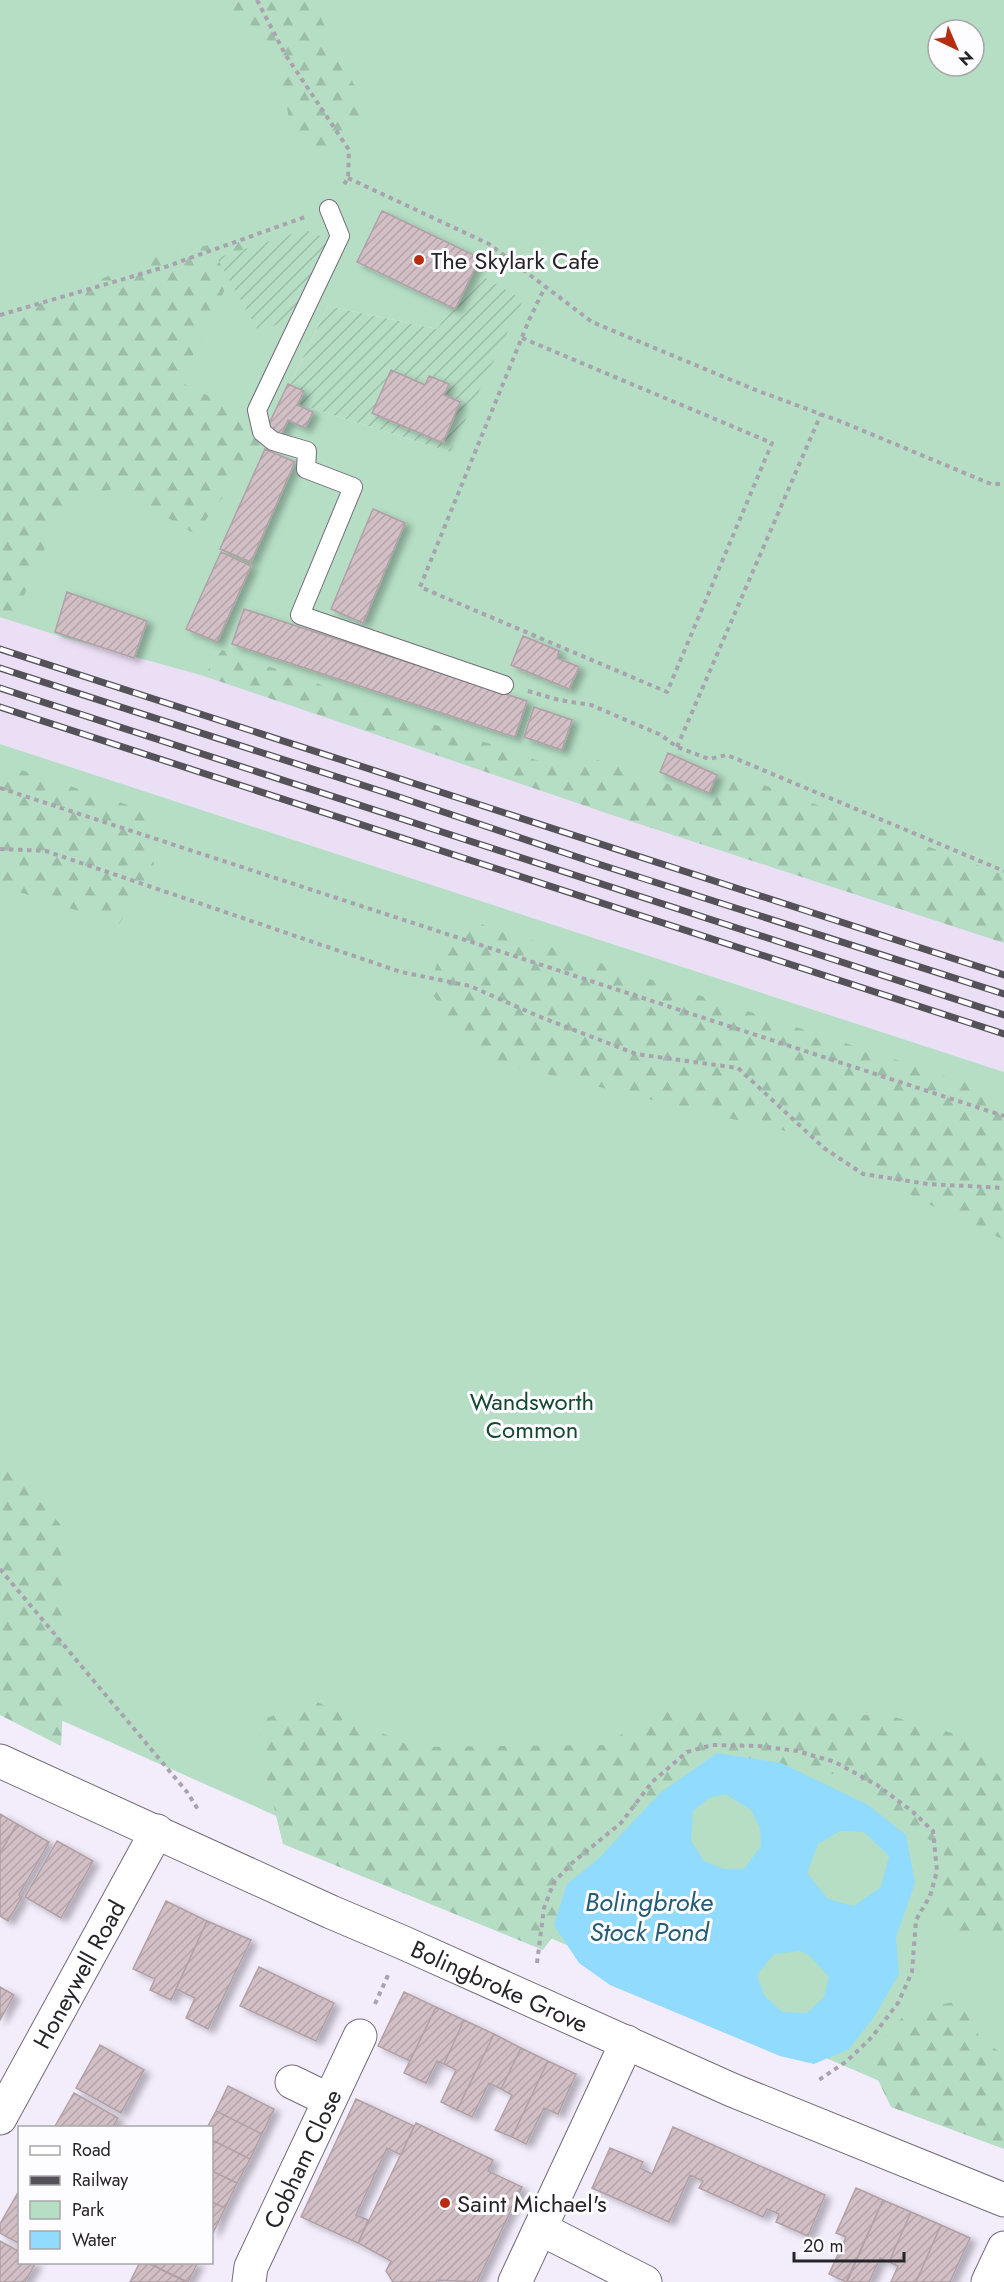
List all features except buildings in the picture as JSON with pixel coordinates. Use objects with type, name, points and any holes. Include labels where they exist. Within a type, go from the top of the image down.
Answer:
[{"type":"street","name":"Bolingbroke Grove","points":[[0,1761],[331,1912],[732,2090],[1004,2200]]},
{"type":"street","name":"Honeywell Road","points":[[0,2118],[157,1831]]},
{"type":"street","name":"Cobham Close","points":[[249,2282],[251,2267],[360,2036]]},
{"type":"street","points":[[515,2282],[627,2042]]},
{"type":"street","points":[[292,2082],[329,2100]]},
{"type":"street","points":[[541,2229],[645,2282]]},
{"type":"street","points":[[988,2282],[1004,2248]]},
{"type":"lane","points":[[329,209],[340,236],[257,410],[262,432],[273,441],[307,451],[306,469],[354,487],[300,615],[504,685]]},
{"type":"path","points":[[0,315],[165,267],[329,209],[348,178],[349,150],[285,54],[257,0]]},
{"type":"path","points":[[348,178],[489,244],[592,322],[991,484],[1004,484]]},
{"type":"path","points":[[522,338],[772,443],[667,692],[420,587],[522,338],[545,287]]},
{"type":"path","points":[[677,747],[821,414]]},
{"type":"path","points":[[504,685],[559,700],[591,705],[661,735],[677,747],[709,759],[727,755],[1004,871]]},
{"type":"path","points":[[0,788],[1004,1116]]},
{"type":"path","points":[[0,849],[46,851],[401,972],[470,986],[538,1016],[636,1054],[738,1068],[824,1148],[862,1174],[928,1184],[1004,1188]]},
{"type":"path","points":[[0,1569],[187,1792],[198,1810]]},
{"type":"path","points":[[537,1963],[544,1908],[554,1882],[572,1863],[621,1823],[652,1782],[687,1752],[712,1745],[759,1746],[796,1751],[835,1762],[877,1785],[913,1812],[933,1831],[938,1871],[930,1896],[916,1920],[912,1972],[898,2003],[872,2037],[847,2061],[816,2082]]},
{"type":"path","points":[[360,2036],[404,1943]]},
{"type":"shaded area","points":[[0,617],[59,636],[204,676],[1004,939],[1004,1072],[0,744]]},
{"type":"green space","points":[[0,0],[1004,0],[1004,939],[204,676],[59,636],[0,617]],"holes":[[[328,306],[437,329],[450,452],[283,399]]]},
{"type":"green space","points":[[217,0],[312,0],[370,117],[350,139],[318,149],[291,135],[285,92],[266,36]]},
{"type":"green space","points":[[305,230],[328,239],[295,317],[259,332],[217,258]]},
{"type":"green space","points":[[250,238],[180,382],[252,417],[262,445],[195,534],[117,488],[66,500],[13,621],[0,617],[0,319],[169,252]]},
{"type":"green space","points":[[479,274],[523,300],[450,452],[283,399],[328,306],[437,329]]},
{"type":"green space","points":[[222,650],[556,767],[586,756],[697,794],[743,777],[1004,875],[1004,943],[615,816],[204,676]]},
{"type":"green space","name":"Wandsworth Common","points":[[0,744],[1004,1072],[1004,2134],[706,2007],[0,1693]]},
{"type":"green space","points":[[0,763],[143,810],[154,864],[119,924],[0,886]]},
{"type":"green space","points":[[472,921],[1004,1095],[1004,1240],[914,1197],[840,1143],[705,1113],[498,1062],[450,1021],[429,988],[441,951]]},
{"type":"green space","points":[[0,1458],[60,1524],[65,1673],[61,1746],[0,1715]]},
{"type":"green space","points":[[311,1699],[412,1747],[604,1745],[667,1706],[890,1716],[977,1740],[1004,1784],[1004,1941],[979,1936],[942,1935],[944,1851],[841,1774],[734,1772],[593,1822],[584,1893],[543,1950],[283,1844],[264,1767],[258,1722]]},
{"type":"green space","points":[[959,2001],[982,2041],[1004,2054],[1004,2149],[891,2107],[867,2057],[908,2011]]},
{"type":"water","name":"Bolingbroke Stock Pond","points":[[717,1753],[781,1763],[868,1805],[906,1835],[915,1883],[896,1937],[899,1974],[874,2017],[849,2049],[814,2064],[780,2056],[610,1985],[579,1963],[554,1925],[567,1884],[598,1859],[660,1793]],"holes":[[[725,1794],[751,1810],[760,1828],[761,1846],[744,1869],[724,1869],[704,1861],[691,1841],[693,1811],[709,1798]],[[840,1831],[864,1832],[889,1856],[881,1887],[854,1906],[828,1899],[807,1873],[818,1844]],[[800,1951],[810,1956],[829,1977],[824,1997],[807,2013],[782,2012],[764,1995],[757,1975],[774,1954]]]},
{"type":"railway","points":[[0,649],[1004,975]]},
{"type":"railway","points":[[0,668],[1004,994]]},
{"type":"railway","points":[[0,688],[1004,1015]]},
{"type":"railway","points":[[0,707],[1004,1034]]},
{"type":"place","name":"The Skylark Cafe","points":[[419,260]]},
{"type":"place","name":"Saint Michael's","points":[[445,2203]]}]
